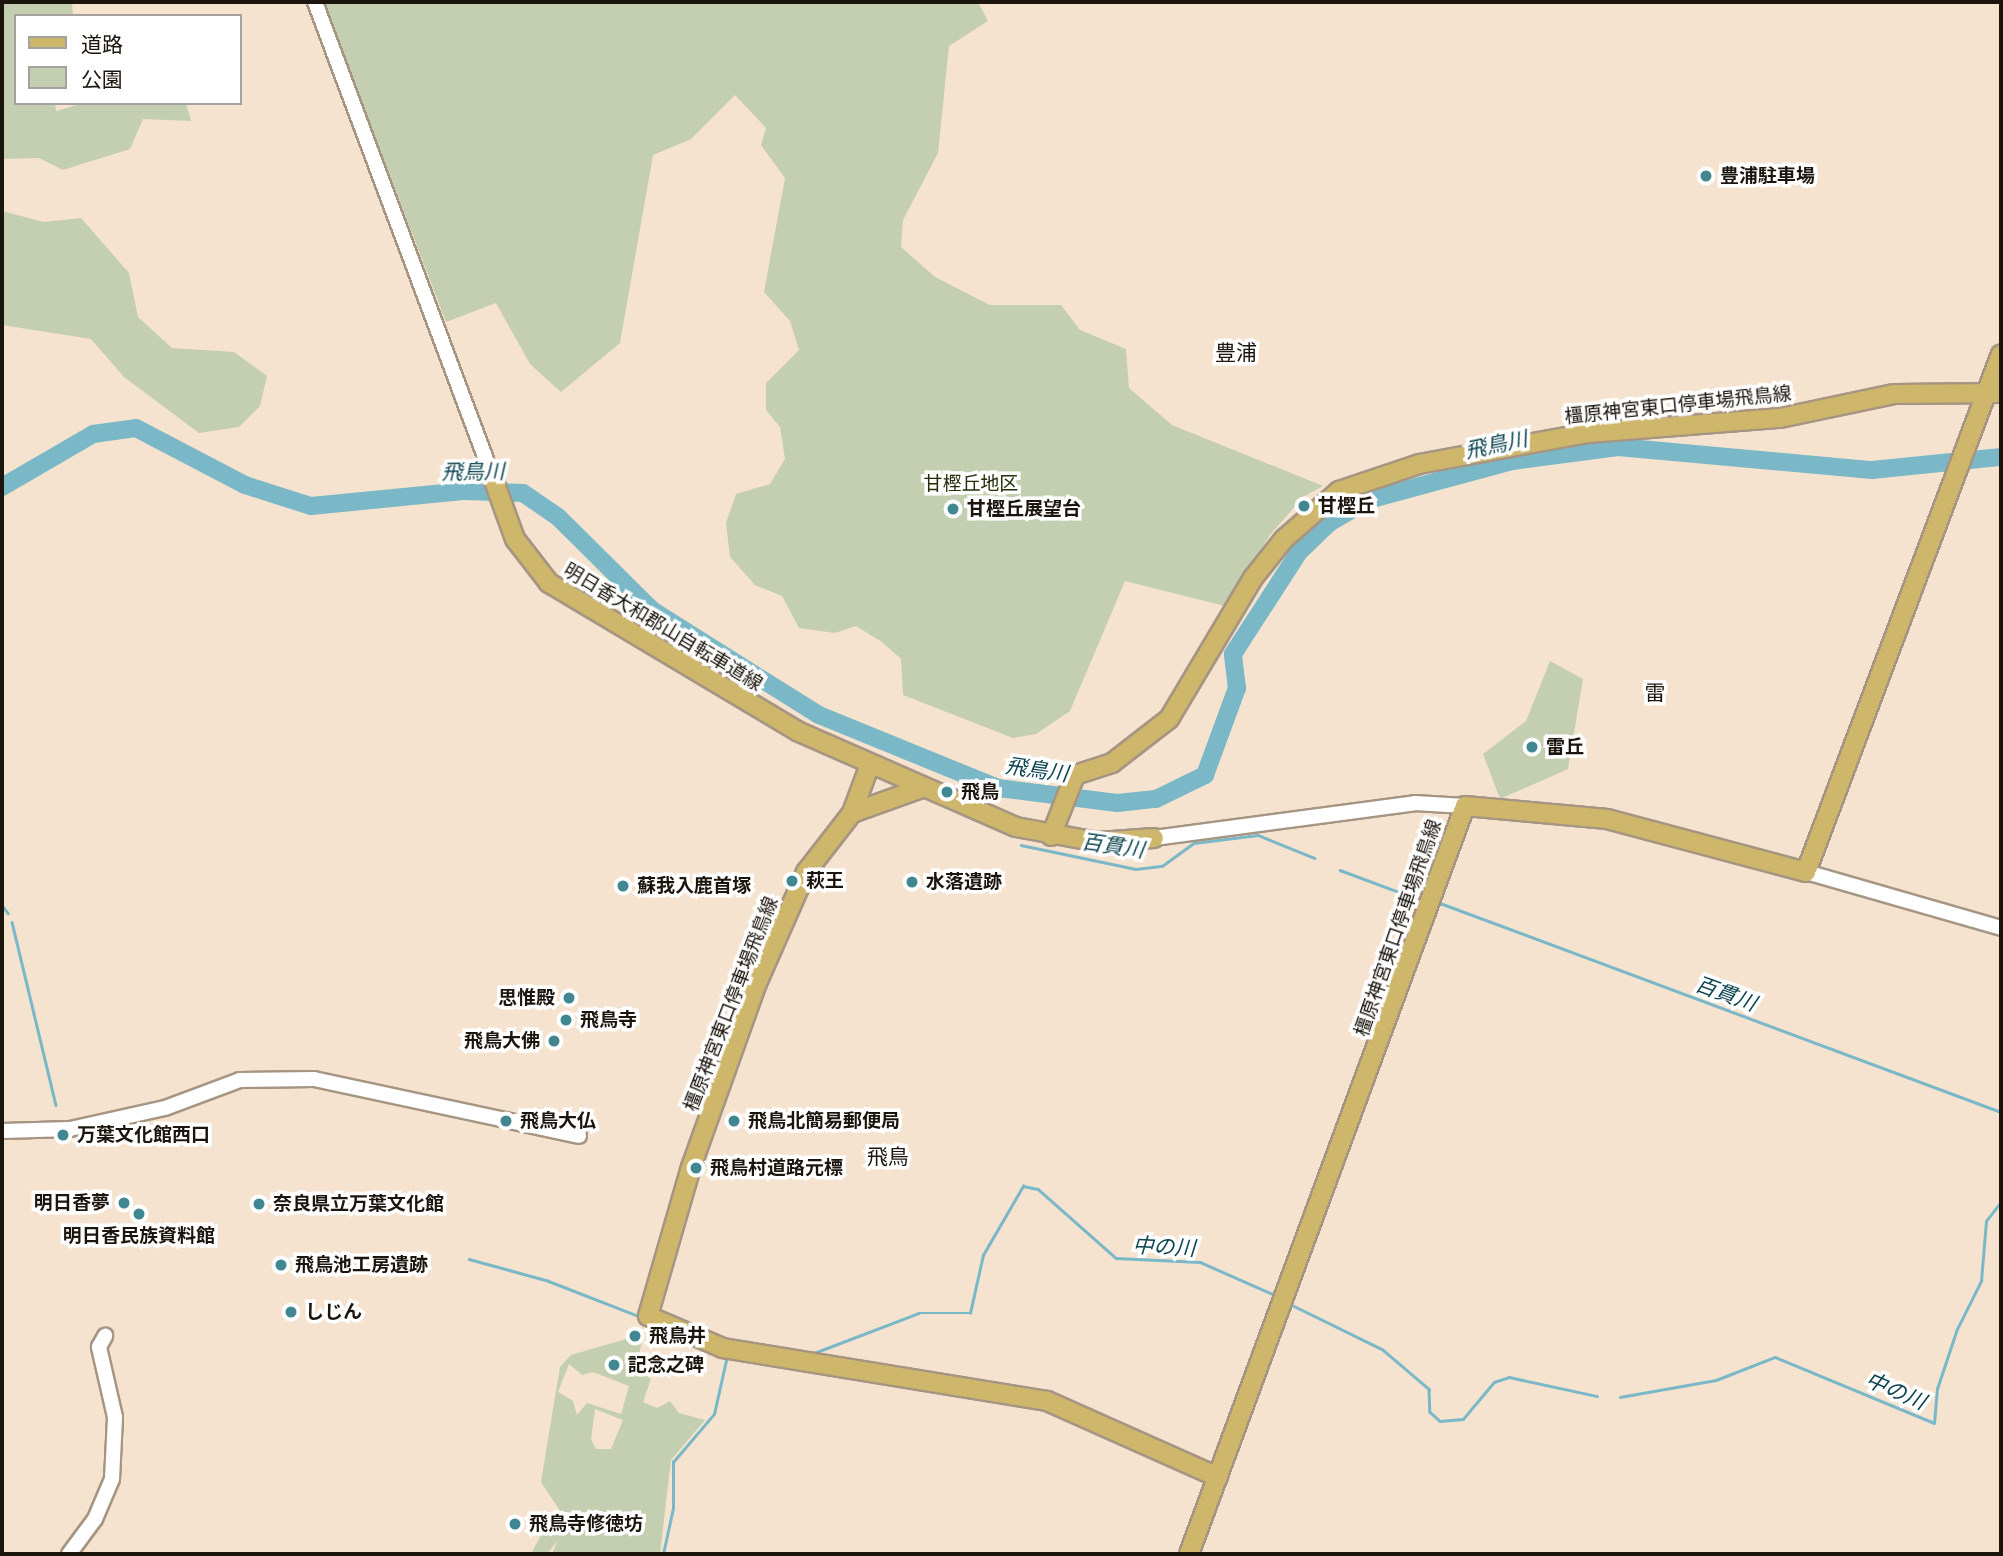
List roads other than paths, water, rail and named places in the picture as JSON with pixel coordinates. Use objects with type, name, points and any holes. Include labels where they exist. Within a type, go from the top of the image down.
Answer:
[{"type":"main road","points":[[1806,872],[1955,477],[1970,439],[1995,392],[2001,354]]},
{"type":"main road","name":"橿原神宮東口停車場飛鳥線","points":[[1051,836],[1072,783],[1123,755],[1169,719],[1253,578],[1284,539],[1339,491],[1419,464],[1588,433],[1780,418],[1894,394],[1995,392]]},
{"type":"main road","name":"明日香大和郡山自転車道線","points":[[490,470],[515,539],[549,583],[660,653],[869,767]]},
{"type":"main road","points":[[869,767],[1051,836],[1123,843],[1154,838]]},
{"type":"main road","name":"橿原神宮東口停車場飛鳥線","points":[[869,767],[852,813],[815,854],[757,983],[691,1167],[648,1316],[723,1348],[1047,1401],[1218,1477]]},
{"type":"main road","points":[[852,813],[922,788]]},
{"type":"main road","name":"橿原神宮東口停車場飛鳥線","points":[[1189,1554],[1465,807],[1607,819],[1806,872]]},
{"type":"street","points":[[315,2],[490,470]]},
{"type":"street","points":[[1154,838],[1415,803],[1465,807]]},
{"type":"street","points":[[1806,872],[2001,928]]},
{"type":"street","points":[[2,1131],[70,1129],[164,1108],[240,1080],[314,1079],[579,1136]]},
{"type":"street","points":[[69,1554],[95,1519],[112,1479],[115,1417],[99,1347],[106,1336]]},
{"type":"waterway","name":"飛鳥川","points":[[2,487],[93,434],[136,428],[245,485],[311,506],[465,491],[523,493],[558,517],[652,610],[819,715],[998,788],[1117,803],[1156,799],[1205,775],[1237,688],[1233,654],[1299,552],[1329,523],[1368,500],[1513,461],[1618,447],[1872,470],[2001,457]]},
{"type":"waterway","name":"百貫川","points":[[1021,845],[1136,869],[1162,866],[1194,843],[1258,835],[1315,858]]},
{"type":"waterway","name":"百貫川","points":[[1340,870],[1415,898]]},
{"type":"waterway","name":"百貫川","points":[[1440,903],[2001,1112]]},
{"type":"waterway","points":[[2,905],[8,913]]},
{"type":"waterway","points":[[12,922],[56,1105]]},
{"type":"waterway","points":[[814,1353],[919,1313],[970,1313],[983,1255],[1023,1186],[1038,1189],[1116,1258],[1200,1262],[1275,1295]]},
{"type":"waterway","name":"中の川","points":[[1620,1397],[1716,1380],[1775,1357],[1934,1423],[1937,1389],[1957,1329],[1981,1281],[1986,1221],[2001,1202]]},
{"type":"waterway","points":[[469,1259],[546,1280],[641,1317]]},
{"type":"waterway","name":"中の川","points":[[1290,1304],[1382,1349],[1429,1389],[1430,1412],[1440,1421],[1463,1419],[1494,1382],[1509,1377],[1597,1396]]},
{"type":"waterway","name":"中の川","points":[[663,1554],[673,1508],[673,1462],[714,1414],[727,1356]]},
{"type":"place","name":"豊浦駐車場","points":[[1706,176]]},
{"type":"place","name":"甘樫丘","points":[[1304,506]]},
{"type":"place","name":"甘樫丘展望台","points":[[953,509]]},
{"type":"place","name":"雷丘","points":[[1532,747]]},
{"type":"place","name":"飛鳥","points":[[947,792]]},
{"type":"place","name":"萩王","points":[[792,881]]},
{"type":"place","name":"水落遺跡","points":[[912,882]]},
{"type":"place","name":"蘇我入鹿首塚","points":[[623,886]]},
{"type":"place","name":"思惟殿","points":[[569,998]]},
{"type":"place","name":"飛鳥寺","points":[[566,1020]]},
{"type":"place","name":"飛鳥大佛","points":[[554,1041]]},
{"type":"place","name":"飛鳥大仏","points":[[506,1121]]},
{"type":"place","name":"飛鳥北簡易郵便局","points":[[734,1121]]},
{"type":"place","name":"万葉文化館西口","points":[[63,1135]]},
{"type":"place","name":"飛鳥村道路元標","points":[[696,1168]]},
{"type":"place","name":"明日香夢","points":[[124,1203]]},
{"type":"place","name":"奈良県立万葉文化館","points":[[259,1204]]},
{"type":"place","name":"明日香民族資料館","points":[[139,1214]]},
{"type":"place","name":"飛鳥池工房遺跡","points":[[281,1265]]},
{"type":"place","name":"しじん","points":[[291,1312]]},
{"type":"place","name":"飛鳥井","points":[[635,1336]]},
{"type":"place","name":"記念之碑","points":[[614,1365]]},
{"type":"place","name":"飛鳥寺修徳坊","points":[[515,1524]]},
{"type":"district","name":"豊浦","points":[[1236,352]]},
{"type":"district","name":"雷","points":[[1655,692]]},
{"type":"district","name":"飛鳥","points":[[888,1156]]},
{"type":"park label","name":"甘樫丘地区","points":[[971,484]]}]
